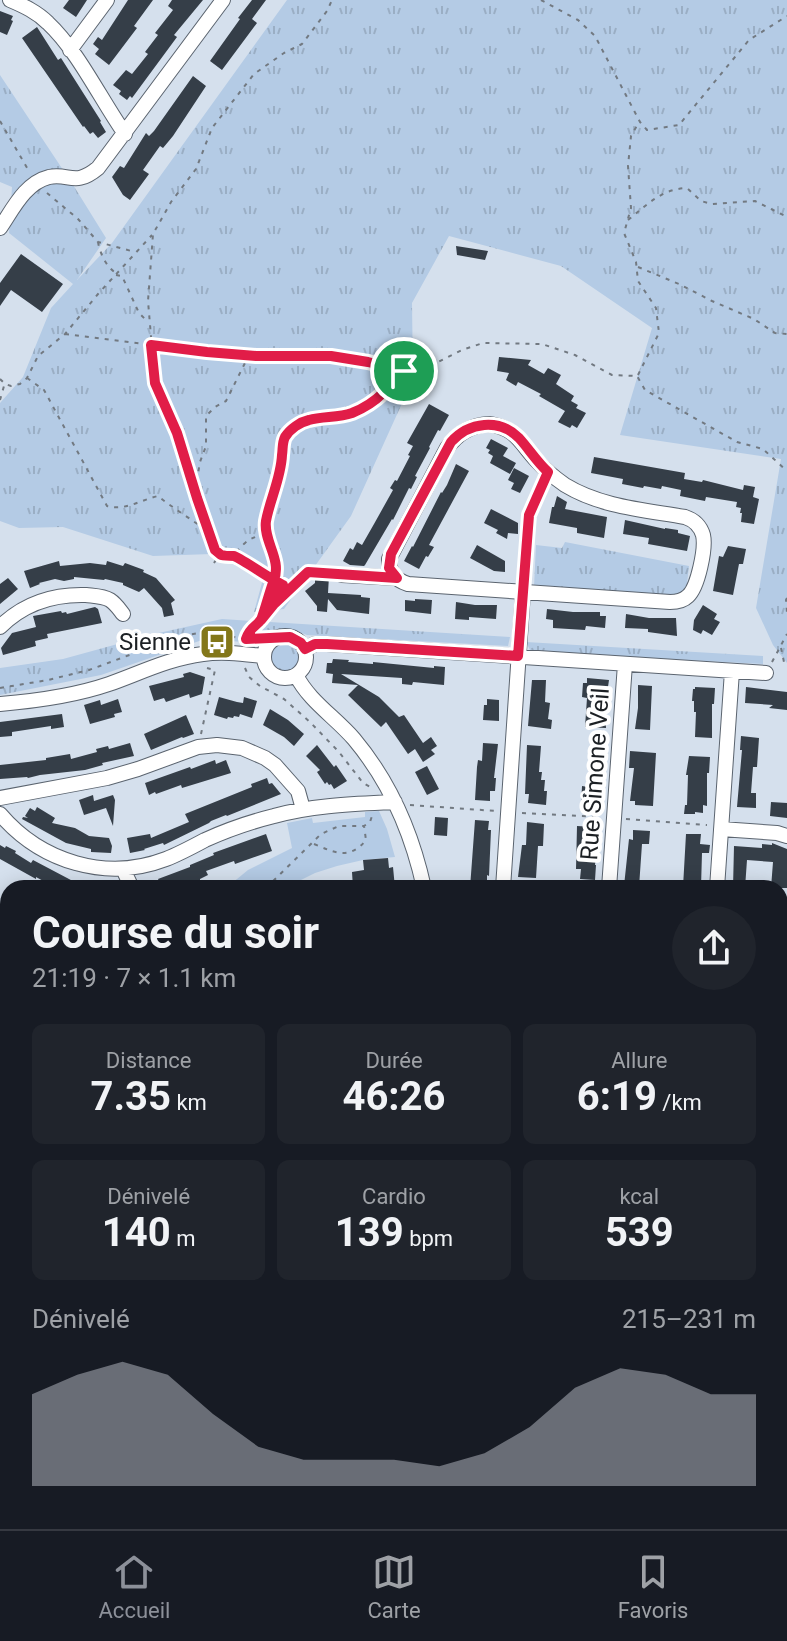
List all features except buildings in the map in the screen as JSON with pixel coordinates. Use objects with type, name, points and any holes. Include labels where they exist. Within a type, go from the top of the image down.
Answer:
[{"type":"street","points":[[10,0],[48,22],[125,134]]},
{"type":"street","points":[[70,50],[107,0]]},
{"type":"street","points":[[0,228],[22,196],[36,183],[52,177],[79,179],[104,162],[223,0]]},
{"type":"street","points":[[482,425],[504,428],[516,435],[548,472],[575,490],[599,500],[685,517],[695,522],[701,530],[704,545],[696,584],[685,599],[676,602],[408,584],[397,578],[389,568],[391,554],[447,448],[461,433],[482,425]]},
{"type":"street","points":[[342,575],[397,578]]},
{"type":"street","points":[[504,880],[523,592]]},
{"type":"street","points":[[0,627],[26,607],[64,595],[107,598],[123,614]]},
{"type":"street","points":[[276,638],[295,639],[305,649],[304,668],[296,675],[286,678],[268,670],[264,656],[276,638]]},
{"type":"street","points":[[305,649],[315,644],[327,644],[766,673]]},
{"type":"street","points":[[0,704],[31,702],[82,691],[202,654],[264,656]]},
{"type":"street","name":"Rue Simone Veil","points":[[610,880],[625,664]]},
{"type":"street","points":[[718,880],[732,671]]},
{"type":"street","points":[[296,675],[309,695],[366,754],[388,804],[410,838],[422,880]]},
{"type":"street","points":[[0,798],[107,778],[198,747],[230,745],[275,765],[298,791],[303,809]]},
{"type":"street","points":[[0,814],[25,838],[63,859],[100,869],[123,869],[164,860],[239,826],[303,809],[388,804]]},
{"type":"street","points":[[721,827],[787,836]]},
{"type":"street","points":[[123,869],[128,880]]},
{"type":"path","points":[[0,379],[11,386],[27,378],[38,356],[65,334],[153,234],[171,202],[196,169],[212,128],[254,74],[302,44],[332,0]]},
{"type":"path","points":[[541,0],[578,20],[595,36],[647,130],[679,125],[749,40],[787,16]]},
{"type":"path","points":[[0,121],[36,183],[78,219],[98,242],[137,252]]},
{"type":"path","points":[[637,376],[659,333],[656,308],[638,281],[637,267],[624,233],[631,208],[628,166],[631,136],[640,122]]},
{"type":"path","points":[[627,221],[674,188],[687,188],[701,201],[712,204],[755,201],[787,217]]},
{"type":"path","points":[[153,234],[149,323],[155,383],[177,433],[215,550],[219,554],[231,555],[249,539],[264,533],[270,541],[276,577],[261,620]]},
{"type":"path","points":[[98,242],[99,252],[111,271],[122,276],[139,313],[149,323]]},
{"type":"path","points":[[637,267],[754,319],[775,333],[787,334]]},
{"type":"path","points":[[65,334],[207,352],[331,356],[416,373],[483,343],[542,344],[575,355],[612,375],[637,376]]},
{"type":"path","points":[[195,492],[206,446],[206,416],[226,401],[249,355]]},
{"type":"path","points":[[267,537],[266,523],[275,494],[283,441],[288,432],[308,420],[351,413],[382,394],[404,371]]},
{"type":"path","points":[[637,376],[645,390],[737,442],[763,449],[787,471]]},
{"type":"path","points":[[27,378],[44,390],[107,506],[131,506],[158,496],[211,534]]},
{"type":"path","points":[[0,400],[5,384]]},
{"type":"path","points":[[523,592],[529,515],[548,472]]},
{"type":"path","points":[[214,563],[219,554]]},
{"type":"path","points":[[231,555],[289,588]]},
{"type":"path","points":[[342,575],[308,572],[289,588],[249,630],[245,666],[249,677],[284,699],[310,722],[363,783],[388,804],[721,827]]},
{"type":"path","points":[[268,601],[283,585]]},
{"type":"path","points":[[787,598],[787,613]]},
{"type":"path","points":[[0,688],[89,670],[181,636],[205,632],[246,639],[276,638]]},
{"type":"path","points":[[766,673],[787,634]]},
{"type":"path","points":[[780,647],[787,665]]},
{"type":"path","points":[[198,747],[215,670],[203,666],[202,654]]},
{"type":"path","points":[[274,880],[321,834],[339,826],[364,826],[388,804]]},
{"type":"path","points":[[313,843],[337,853],[351,853],[366,840],[364,826]]},
{"type":"green space","points":[[287,0],[787,0],[787,663],[773,645],[756,608],[781,459],[620,435],[652,328],[561,266],[449,236],[412,303],[413,379],[351,516],[284,609],[254,612],[263,579],[212,554],[153,556],[63,527],[19,528],[0,521],[0,403],[23,377],[51,308],[73,284],[9,233],[12,187],[0,182],[0,75],[106,238],[77,280],[112,243]]},
{"type":"green space","points":[[565,542],[689,566],[687,584],[679,597],[534,587],[536,545],[562,548]]},
{"type":"green space","points":[[222,619],[510,637],[508,646],[307,635],[280,629],[268,633],[256,643],[205,639],[101,675],[0,695],[0,668],[63,659]]},
{"type":"green space","points":[[286,642],[296,647],[301,657],[296,667],[286,672],[276,667],[271,657],[276,647]]},
{"type":"green space","points":[[526,642],[763,656],[763,664],[531,652]]},
{"type":"green space","points":[[379,811],[395,857],[337,866],[301,880],[236,880],[248,870],[292,848],[287,823],[312,818],[313,823],[365,817],[365,812]]},
{"type":"place","name":"Sienne","points":[[217,642]]},
{"type":"route","points":[[404,371],[331,356],[256,356],[151,345],[155,383],[177,433],[215,550],[221,555],[242,560],[274,580],[269,595],[268,601],[268,603],[264,609],[261,620],[308,572],[397,578],[389,568],[389,559],[451,442],[467,429],[489,424],[516,435],[548,472],[529,515],[518,656],[327,644],[315,644],[305,649],[290,637],[246,639],[249,630],[261,621],[261,620],[263,616],[264,609],[268,601],[283,585],[274,580],[275,559],[267,537],[266,523],[275,494],[283,441],[288,432],[308,420],[351,413],[365,406],[382,394],[404,371]]}]
